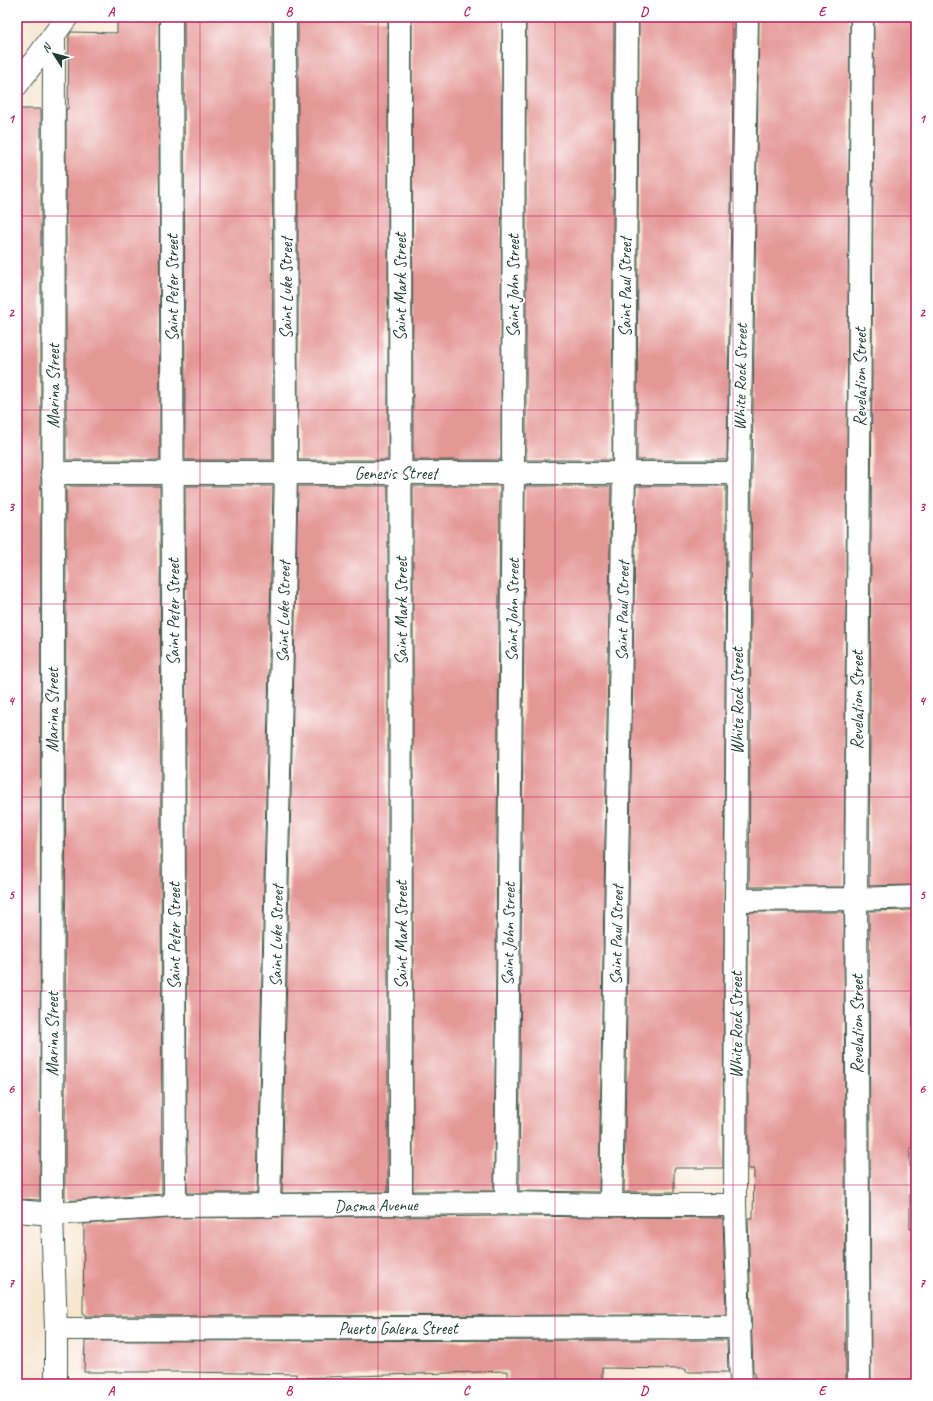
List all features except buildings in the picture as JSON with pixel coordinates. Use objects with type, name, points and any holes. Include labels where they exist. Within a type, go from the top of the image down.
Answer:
[{"type":"street","points":[[17,85],[67,17]]},
{"type":"street","name":"Saint Peter Street","points":[[171,17],[175,1206]]},
{"type":"street","name":"Saint Luke Street","points":[[269,1206],[286,473],[285,17]]},
{"type":"street","name":"Saint Mark Street","points":[[400,17],[401,1205]]},
{"type":"street","name":"Saint John Street","points":[[506,1203],[513,473],[514,17]]},
{"type":"street","name":"Saint Paul Street","points":[[611,1205],[624,473],[627,17]]},
{"type":"street","name":"White Rock Street","points":[[741,1384],[735,1204],[736,900],[739,473],[747,17]]},
{"type":"street","name":"Revelation Street","points":[[859,1384],[856,899],[862,17]]},
{"type":"street","name":"Marina Street","points":[[54,35],[52,473],[52,1214],[56,1330],[56,1384]]},
{"type":"street","name":"Genesis Street","points":[[52,473],[739,473]]},
{"type":"street","points":[[736,900],[916,898]]},
{"type":"street","name":"Dasma Avenue","points":[[17,1211],[52,1214],[175,1206],[506,1203],[611,1205],[735,1204]]},
{"type":"street","name":"Puerto Galera Street","points":[[56,1330],[740,1326]]}]
